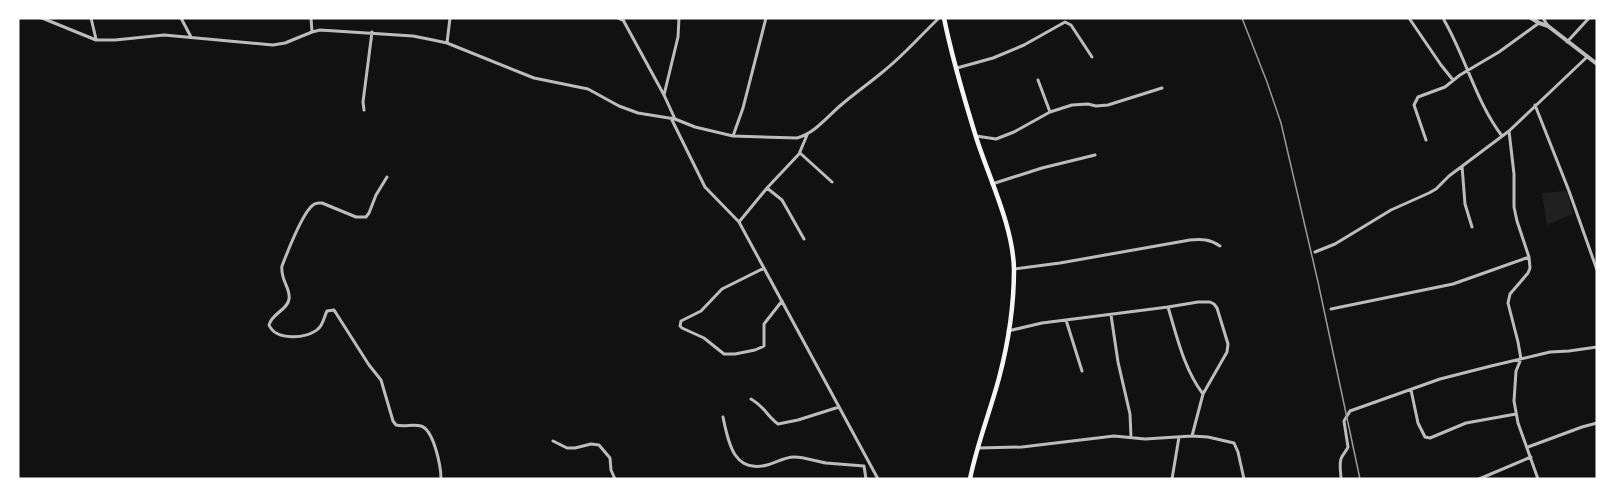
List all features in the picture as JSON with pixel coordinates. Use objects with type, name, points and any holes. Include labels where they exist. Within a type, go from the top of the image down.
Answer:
[{"type":"main road","points":[[941,18],[976,136],[1004,218],[1014,269],[1008,331],[999,376],[970,479]]},
{"type":"street","points":[[42,18],[96,40],[165,35],[273,45],[295,40],[320,30],[413,36],[447,43],[534,78],[588,90],[638,113],[673,119],[733,136],[797,138],[807,135],[887,69],[941,18]]},
{"type":"street","points":[[91,18],[96,40]]},
{"type":"street","points":[[181,18],[191,37]]},
{"type":"street","points":[[311,18],[312,32]]},
{"type":"street","points":[[447,43],[450,18]]},
{"type":"street","points":[[664,95],[678,37],[680,18]]},
{"type":"street","points":[[733,136],[743,108],[766,18]]},
{"type":"street","points":[[1409,18],[1454,80]]},
{"type":"street","points":[[1531,18],[1548,26]]},
{"type":"street","points":[[1543,18],[1548,26],[1597,64]]},
{"type":"street","points":[[1567,42],[1589,18]]},
{"type":"street","points":[[622,19],[664,95],[705,187],[740,222],[878,479]]},
{"type":"street","points":[[1444,20],[1466,63],[1490,119],[1502,136]]},
{"type":"street","points":[[957,68],[1016,49],[1065,21],[1071,25],[1092,57]]},
{"type":"street","points":[[1426,140],[1415,111],[1415,101],[1423,95],[1439,91],[1539,23]]},
{"type":"street","points":[[364,110],[363,102],[372,32]]},
{"type":"street","points":[[1315,252],[1335,244],[1399,206],[1429,193],[1509,131],[1587,57]]},
{"type":"street","points":[[1038,80],[1050,112]]},
{"type":"street","points":[[976,136],[996,139],[1050,112],[1072,105],[1108,105],[1162,88]]},
{"type":"street","points":[[1535,105],[1597,270]]},
{"type":"street","points":[[1509,131],[1514,174],[1514,207],[1529,256],[1530,268],[1510,294],[1508,303],[1521,359],[1516,371],[1514,402],[1538,479]]},
{"type":"street","points":[[740,222],[767,188],[800,153],[807,135]]},
{"type":"street","points":[[800,153],[832,182]]},
{"type":"street","points":[[992,184],[1042,168],[1095,155]]},
{"type":"street","points":[[1462,166],[1465,204],[1472,227]]},
{"type":"street","points":[[387,177],[366,216],[356,218],[318,202],[312,206],[299,227],[282,266],[281,273],[290,296],[289,301],[273,316],[269,325],[272,332],[278,335],[296,336],[315,332],[321,326],[327,311],[334,310],[381,380],[396,425],[420,426],[426,429],[440,464],[441,479]]},
{"type":"street","points":[[767,188],[782,200],[804,239]]},
{"type":"street","points":[[1014,269],[1196,239],[1212,240],[1221,246]]},
{"type":"street","points":[[1331,309],[1453,284],[1529,256]]},
{"type":"street","points":[[764,268],[722,289],[701,311],[681,321],[680,326],[704,338],[724,354],[755,350],[764,346],[764,324],[783,301]]},
{"type":"street","points":[[1008,331],[1042,323],[1198,302],[1214,304],[1228,344],[1227,352],[1203,394],[1192,436]]},
{"type":"street","points":[[1168,307],[1190,371],[1203,394]]},
{"type":"street","points":[[1111,315],[1118,362],[1130,414],[1131,437]]},
{"type":"street","points":[[1066,320],[1082,371]]},
{"type":"street","points":[[1341,479],[1340,462],[1348,450],[1344,421],[1350,411],[1440,379],[1550,352],[1597,346]]},
{"type":"street","points":[[1411,390],[1418,423],[1425,437],[1430,438],[1466,423],[1516,414]]},
{"type":"street","points":[[751,399],[760,404],[778,424],[839,407]]},
{"type":"street","points":[[723,417],[734,456],[743,463],[766,466],[795,457],[864,466]]},
{"type":"street","points":[[1527,448],[1597,423]]},
{"type":"street","points":[[1172,479],[1179,437]]},
{"type":"street","points":[[977,448],[1022,447],[1094,438],[1208,437],[1234,443],[1245,479]]},
{"type":"street","points":[[552,441],[567,448],[599,445],[610,458],[611,470],[615,479]]},
{"type":"street","points":[[1479,479],[1531,457]]},
{"type":"street","points":[[866,479],[864,466],[867,460]]},
{"type":"shaded area","points":[[1567,191],[1573,214],[1547,225],[1542,193]]},
{"type":"railway","points":[[1242,18],[1281,123],[1360,479]]}]
